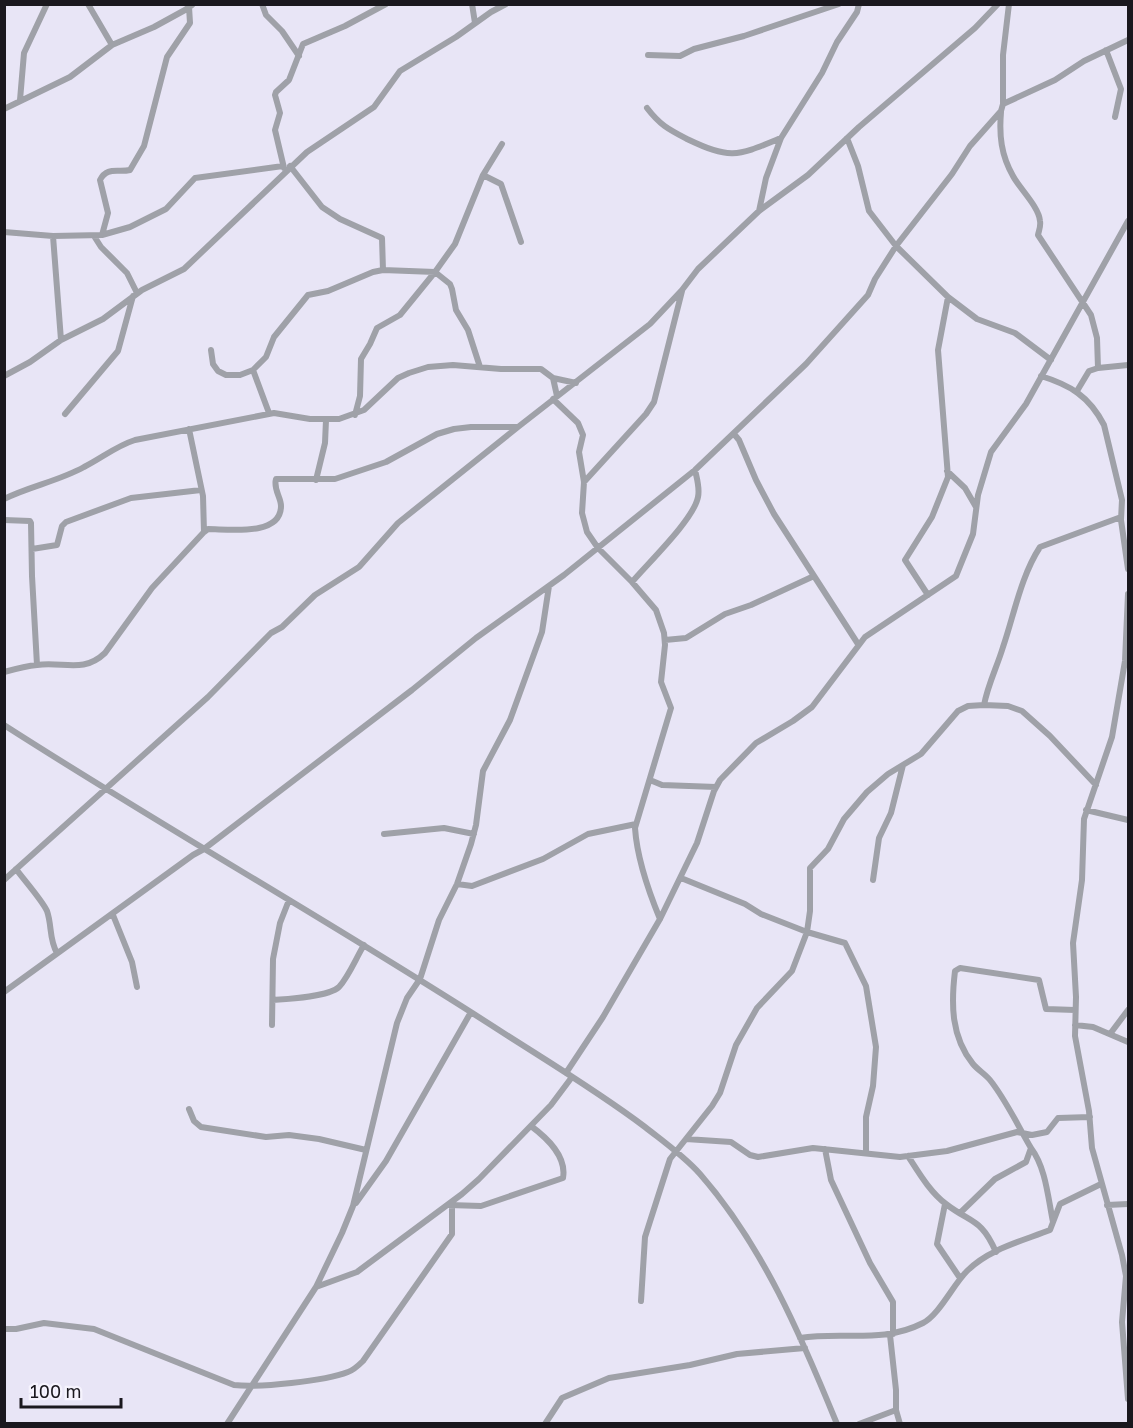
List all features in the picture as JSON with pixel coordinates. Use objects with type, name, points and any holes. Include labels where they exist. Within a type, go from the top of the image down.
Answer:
[{"type":"street","points":[[20,100],[24,53],[46,4]]},
{"type":"street","points":[[88,4],[112,45]]},
{"type":"street","points":[[262,4],[266,15],[282,32],[298,56]]},
{"type":"street","points":[[384,270],[382,238],[340,219],[322,207],[286,168],[275,130],[280,113],[275,95],[289,80],[306,42],[345,26],[386,4]]},
{"type":"street","points":[[472,4],[475,23]]},
{"type":"street","points":[[4,376],[30,362],[61,340],[103,319],[135,294],[184,269],[286,168],[374,107],[400,71],[456,38],[506,4]]},
{"type":"street","points":[[648,55],[680,56],[694,49],[744,36],[839,4]]},
{"type":"street","points":[[759,211],[766,178],[781,138],[822,72],[837,42],[858,12],[859,4]]},
{"type":"street","points":[[4,880],[208,697],[271,633],[282,627],[315,595],[359,567],[398,523],[650,324],[698,270],[759,211],[808,175],[847,138],[975,28],[998,4]]},
{"type":"street","points":[[1009,4],[1003,55],[1000,141],[1013,176],[1039,215],[1038,235],[1083,300],[1096,327],[1098,368]]},
{"type":"street","points":[[4,109],[20,100],[45,91],[70,77],[112,45],[191,6],[190,23],[167,57],[144,146],[130,170],[111,170],[100,180],[108,213],[102,235]]},
{"type":"street","points":[[4,992],[204,849],[412,690],[476,638],[549,586],[695,470],[806,364],[868,295],[875,279],[896,246],[1002,107],[1055,80],[1084,61],[1128,40]]},
{"type":"street","points":[[1106,50],[1121,89],[1115,117]]},
{"type":"street","points":[[647,108],[660,124],[714,152],[738,153],[781,138]]},
{"type":"street","points":[[847,138],[858,166],[868,211],[896,246],[948,297],[977,319],[1015,333],[1051,360]]},
{"type":"street","points":[[356,415],[360,396],[361,359],[377,328],[400,315],[435,273],[454,244],[483,175],[502,144]]},
{"type":"street","points":[[4,232],[53,236],[102,235],[130,227],[166,209],[195,178],[286,168]]},
{"type":"street","points":[[483,175],[501,184],[521,242]]},
{"type":"street","points":[[316,1287],[357,1272],[450,1205],[479,1179],[551,1105],[660,919],[697,843],[716,787],[750,747],[812,707],[858,644],[954,578],[973,534],[980,487],[991,452],[1021,411],[1128,221]]},
{"type":"street","points":[[53,236],[61,340]]},
{"type":"street","points":[[65,414],[118,351],[135,294],[127,273],[101,247],[94,236]]},
{"type":"street","points":[[211,350],[213,364],[218,371],[226,375],[240,375],[254,370],[266,357],[274,337],[305,297],[328,291],[373,272],[384,270],[435,273],[452,288],[456,310],[468,330],[480,367]]},
{"type":"street","points":[[585,482],[654,402],[682,290]]},
{"type":"street","points":[[928,595],[905,560],[936,509],[947,482],[938,350],[948,297]]},
{"type":"street","points":[[4,499],[21,490],[84,467],[123,444],[269,413],[326,420],[356,415],[371,405],[398,378],[428,367],[453,365],[541,369],[553,378],[576,382]]},
{"type":"street","points":[[1077,391],[1086,373],[1098,368],[1128,365]]},
{"type":"street","points":[[254,370],[269,413]]},
{"type":"street","points":[[1041,376],[1077,391],[1100,416],[1122,500],[1121,517],[1128,569]]},
{"type":"street","points":[[553,378],[555,398],[581,429],[583,435],[580,458],[585,482],[582,513],[587,532],[598,548],[657,610],[665,640],[660,682],[670,708],[636,824],[638,848],[660,919]]},
{"type":"street","points":[[316,480],[325,443],[326,420]]},
{"type":"street","points":[[4,672],[37,665],[77,666],[97,661],[152,588],[204,532],[208,529],[268,527],[281,507],[275,486],[276,479],[335,479],[386,462],[437,434],[454,429],[518,427]]},
{"type":"street","points":[[189,429],[201,490],[204,532]]},
{"type":"street","points":[[734,434],[774,514],[858,644]]},
{"type":"street","points":[[632,582],[694,507],[699,488],[695,470]]},
{"type":"street","points":[[947,471],[965,488],[976,508]]},
{"type":"street","points":[[32,549],[54,546],[58,543],[62,526],[66,522],[131,498],[201,490]]},
{"type":"street","points":[[984,705],[988,686],[1024,581],[1040,547],[1121,517]]},
{"type":"street","points":[[4,520],[31,521],[37,665]]},
{"type":"street","points":[[665,640],[686,638],[725,614],[751,605],[814,576]]},
{"type":"street","points":[[227,1424],[316,1287],[353,1206],[397,1023],[407,998],[420,979],[439,920],[457,884],[474,834],[483,771],[510,720],[542,632],[549,586]]},
{"type":"street","points":[[1128,594],[1126,681],[1112,737],[1086,810],[1081,896],[1073,943],[1078,1060],[1090,1117],[1092,1148],[1126,1276],[1122,1322],[1128,1399]]},
{"type":"street","points":[[641,1301],[648,1224],[670,1159],[720,1093],[736,1045],[757,1008],[792,971],[807,932],[810,911],[808,874],[812,864],[828,849],[844,819],[867,792],[888,774],[921,754],[958,711],[968,706],[984,705],[1008,706],[1022,711],[1050,736],[1096,785]]},
{"type":"street","points":[[4,725],[106,790],[420,979],[623,1110],[676,1151],[699,1173],[727,1207],[764,1267],[789,1313],[837,1424]]},
{"type":"street","points":[[873,880],[879,838],[891,813],[903,765]]},
{"type":"street","points":[[650,780],[662,785],[716,787]]},
{"type":"street","points":[[1086,810],[1128,820]]},
{"type":"street","points":[[457,884],[472,886],[543,859],[588,834],[636,824]]},
{"type":"street","points":[[384,834],[444,828],[474,834]]},
{"type":"street","points":[[16,869],[45,907],[51,926],[52,945],[57,953]]},
{"type":"street","points":[[681,878],[745,904],[761,914],[807,932],[845,943],[866,986],[876,1047],[873,1086],[866,1116],[866,1154]]},
{"type":"street","points":[[272,1025],[274,948],[280,922],[289,900]]},
{"type":"street","points":[[113,915],[132,962],[137,987]]},
{"type":"street","points":[[273,1000],[310,997],[334,990],[347,974],[364,945]]},
{"type":"street","points":[[1053,1222],[1038,1159],[991,1081],[973,1064],[956,1033],[952,990],[955,971],[960,968],[1039,980],[1046,1009],[1075,1010]]},
{"type":"street","points":[[1110,1034],[1128,1010]]},
{"type":"street","points":[[353,1206],[386,1161],[471,1012]]},
{"type":"street","points":[[1075,1025],[1087,1025],[1128,1042]]},
{"type":"street","points":[[189,1109],[194,1121],[201,1127],[266,1137],[289,1135],[319,1139],[366,1150]]},
{"type":"street","points":[[686,1139],[731,1142],[750,1155],[759,1157],[797,1150],[825,1149],[908,1156],[947,1151],[1021,1132],[1032,1135],[1047,1132],[1058,1118],[1090,1117]]},
{"type":"street","points":[[450,1205],[481,1206],[563,1178],[564,1173],[555,1148],[531,1126]]},
{"type":"street","points":[[960,1212],[995,1179],[1026,1162],[1031,1148]]},
{"type":"street","points":[[825,1149],[831,1180],[870,1263],[893,1302],[891,1335],[896,1410],[900,1424]]},
{"type":"street","points":[[908,1156],[922,1179],[945,1204],[982,1227],[990,1237],[996,1252]]},
{"type":"street","points":[[1026,1162],[1041,1168]]},
{"type":"street","points":[[800,1338],[820,1335],[891,1335],[928,1320],[960,1278],[986,1256],[1050,1230],[1060,1204],[1101,1184]]},
{"type":"street","points":[[945,1204],[937,1244],[960,1278]]},
{"type":"street","points":[[1107,1205],[1128,1204]]},
{"type":"street","points":[[4,1329],[44,1323],[94,1329],[234,1385],[253,1386],[314,1379],[347,1372],[356,1368],[363,1361],[452,1234],[450,1205]]},
{"type":"street","points":[[545,1424],[562,1398],[609,1378],[690,1365],[737,1354],[805,1348]]},
{"type":"street","points":[[859,1424],[896,1410]]}]
